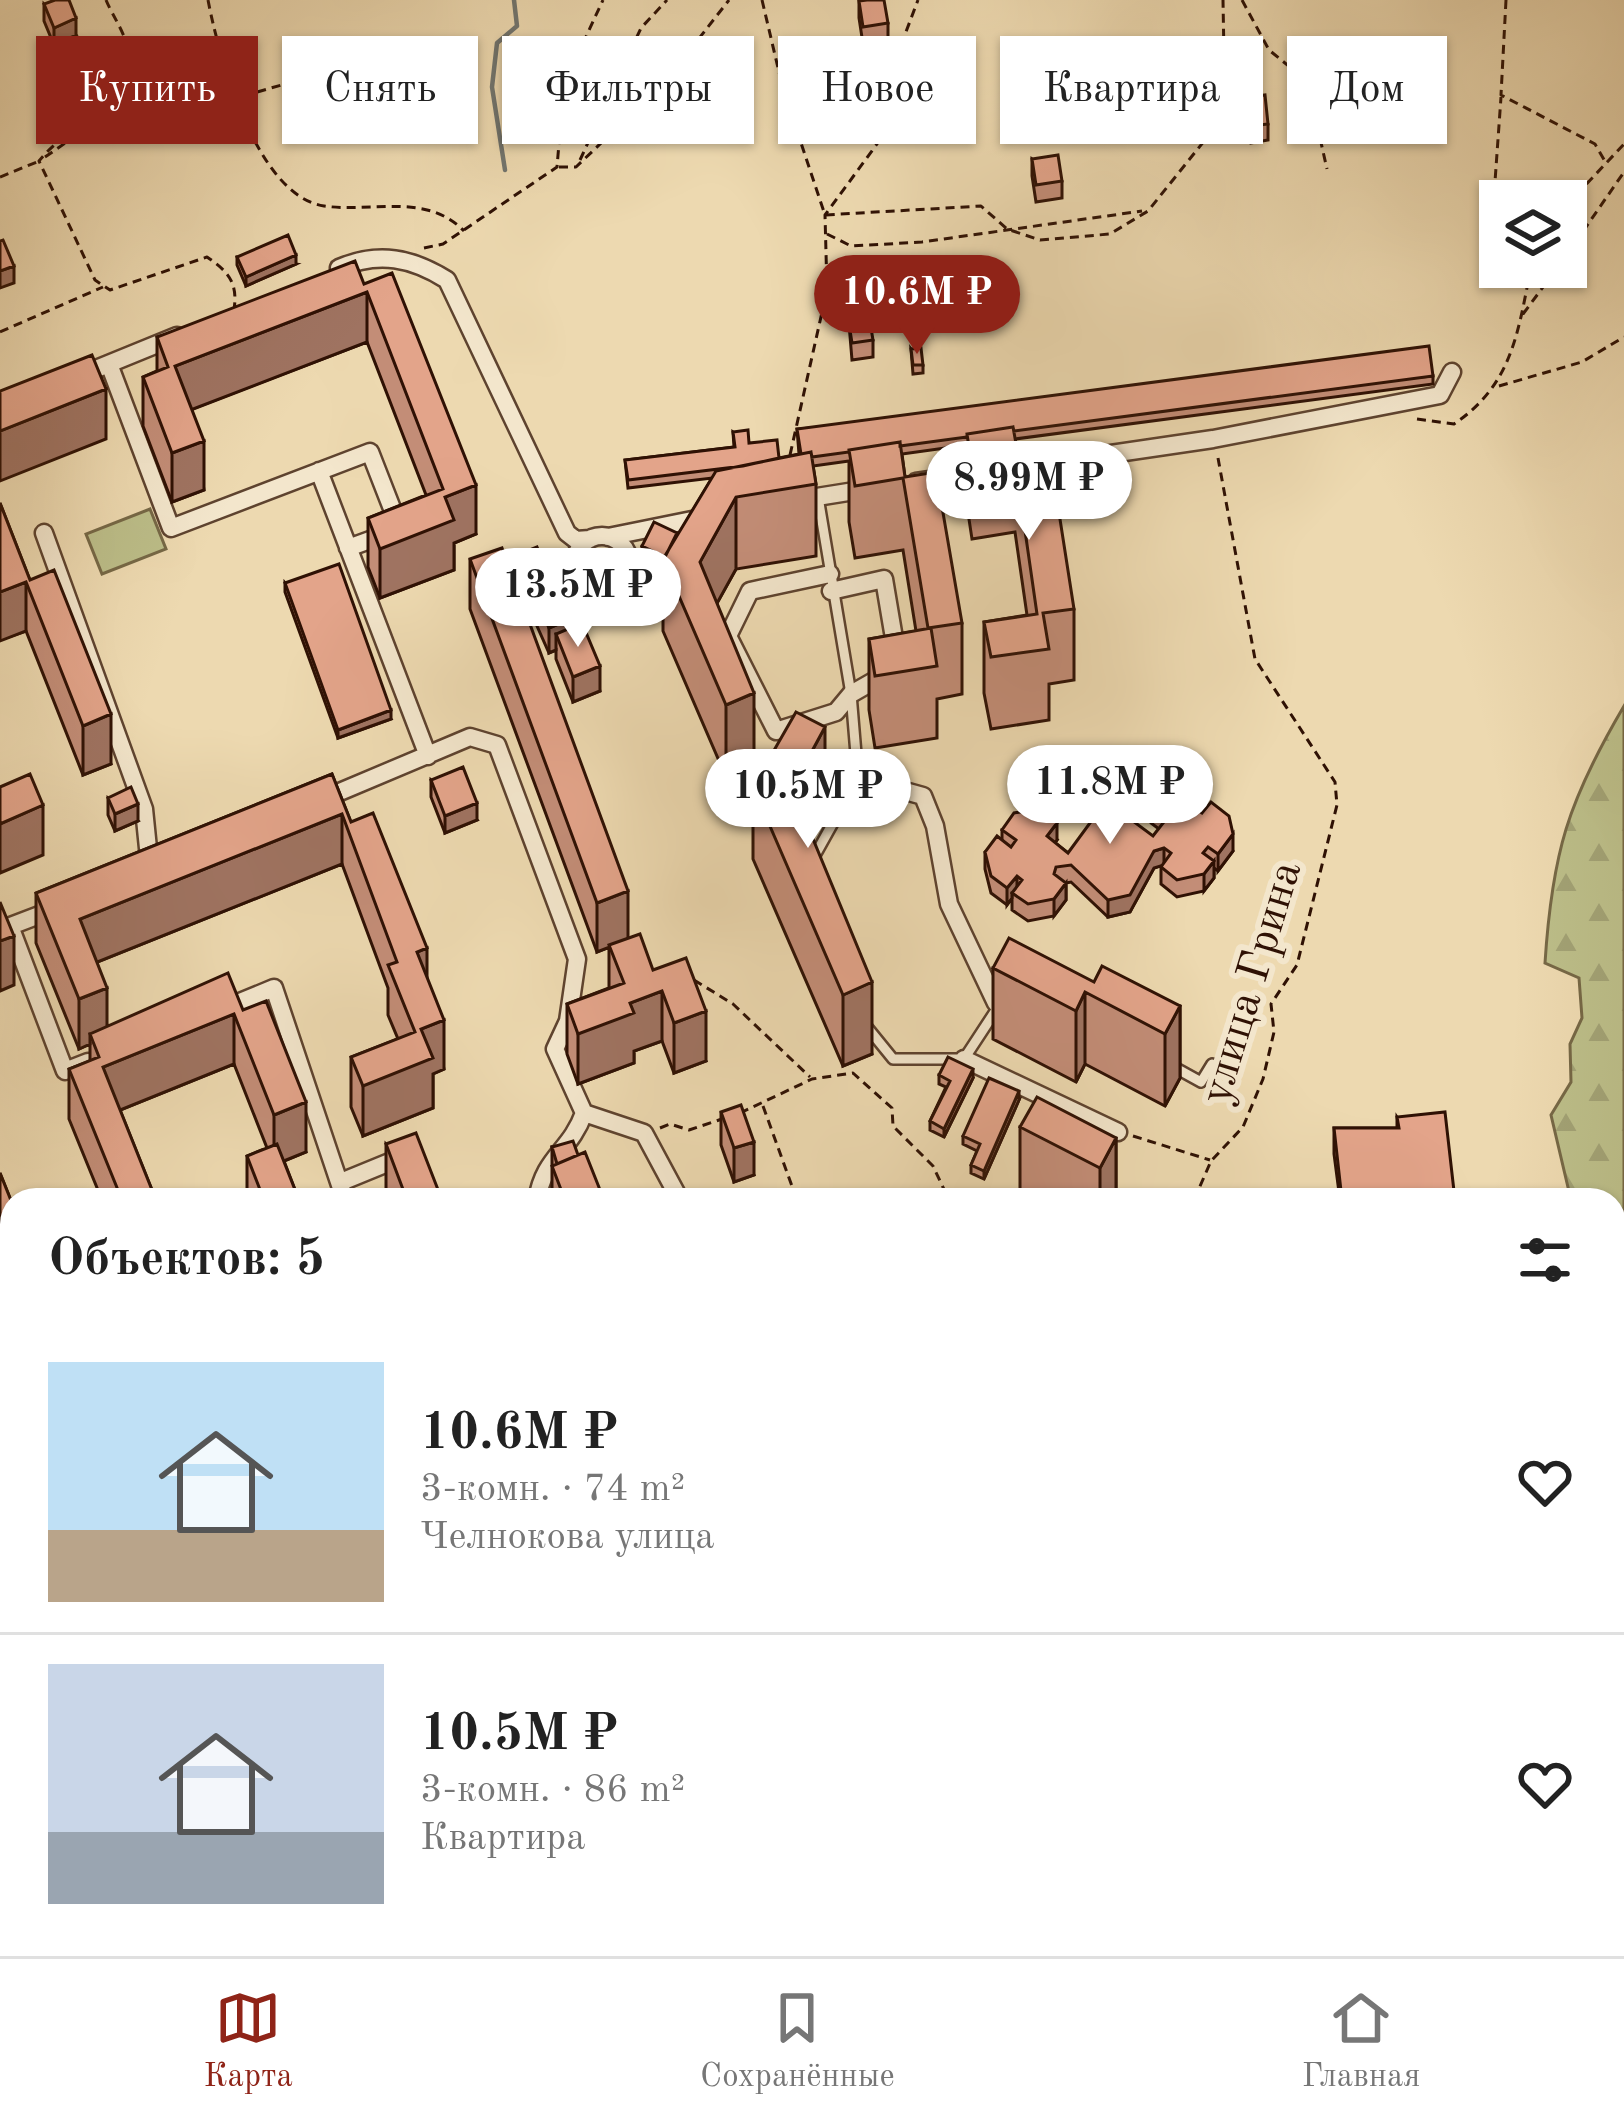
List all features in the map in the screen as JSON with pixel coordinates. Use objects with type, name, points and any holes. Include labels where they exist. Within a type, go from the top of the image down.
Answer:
[{"type":"street","points":[[313,280],[353,262],[388,257],[421,263],[447,280],[567,533],[576,540],[719,515]]},
{"type":"street","points":[[65,381],[193,329]]},
{"type":"street","points":[[109,364],[172,528],[370,452],[400,529],[349,548]]},
{"type":"street","points":[[781,503],[1213,439],[1440,395],[1452,371]]},
{"type":"street","points":[[319,471],[428,756]]},
{"type":"street","points":[[44,532],[144,808],[150,871]]},
{"type":"street","points":[[884,579],[899,668],[851,694],[836,712],[776,731],[728,637],[750,591],[831,582],[884,579]]},
{"type":"street","points":[[300,809],[470,737],[497,745],[577,959],[568,1021],[555,1049],[584,1113],[574,1140],[551,1156],[541,1188]]},
{"type":"street","points":[[858,778],[923,796],[935,826],[949,904],[996,1003]]},
{"type":"street","points":[[130,879],[172,862]]},
{"type":"street","points":[[70,903],[5,928],[65,1071],[107,1055]]},
{"type":"street","points":[[211,1013],[274,988],[342,1188]]},
{"type":"street","points":[[964,1059],[1118,1132]]},
{"type":"street","points":[[584,1113],[644,1133],[674,1188]]},
{"type":"street","points":[[349,1188],[413,1153],[419,1168]]},
{"type":"lane","points":[[804,876],[858,778],[851,694],[818,496]]},
{"type":"lane","points":[[864,1019],[873,1039],[893,1059],[964,1059],[996,1003],[1016,1008]]},
{"type":"lane","points":[[1165,1063],[1201,1082],[1212,1064]]},
{"type":"path","points":[[39,161],[100,105],[122,75],[128,50],[106,0]]},
{"type":"path","points":[[208,0],[218,36]]},
{"type":"path","points":[[557,167],[564,84],[603,0]]},
{"type":"path","points":[[577,167],[603,122],[641,28],[667,0]]},
{"type":"path","points":[[388,257],[443,244],[557,167],[577,167],[665,82],[729,0]]},
{"type":"path","points":[[761,0],[825,215],[826,290],[788,462]]},
{"type":"path","points":[[825,215],[885,133],[898,53],[918,0]]},
{"type":"path","points":[[825,215],[981,206],[1007,229],[1040,240],[1110,234],[1148,211],[1225,115],[1223,0]]},
{"type":"path","points":[[1242,0],[1269,50],[1307,81],[1327,169]]},
{"type":"path","points":[[1495,180],[1506,0]]},
{"type":"path","points":[[1501,95],[1595,144],[1606,164]]},
{"type":"path","points":[[258,143],[289,193],[322,206],[426,208],[448,215],[464,231]]},
{"type":"path","points":[[0,177],[39,161],[64,144]]},
{"type":"path","points":[[1587,184],[1624,144]]},
{"type":"path","points":[[39,161],[94,280],[110,290],[207,257],[229,272],[237,293],[234,312]]},
{"type":"path","points":[[1587,226],[1624,172]]},
{"type":"path","points":[[826,233],[851,246],[1148,211]]},
{"type":"path","points":[[0,332],[104,286]]},
{"type":"path","points":[[1386,404],[1421,421],[1454,424],[1485,403],[1497,386],[1527,288]]},
{"type":"path","points":[[1522,315],[1542,288]]},
{"type":"path","points":[[1497,386],[1582,362],[1624,337]]},
{"type":"path","name":"улица Грина","points":[[1200,1188],[1211,1161],[1243,1127],[1263,1078],[1274,1032],[1271,1004],[1297,964],[1337,805],[1335,782],[1255,659],[1213,439]]},
{"type":"path","points":[[690,978],[733,1004],[812,1078]]},
{"type":"path","points":[[644,1133],[670,1124],[689,1130],[763,1105],[812,1078],[853,1073],[892,1108],[893,1126],[933,1166],[943,1188]]},
{"type":"path","points":[[763,1105],[793,1188]]},
{"type":"path","points":[[1118,1132],[1211,1161]]},
{"type":"green space","points":[[150,509],[166,549],[102,574],[86,534]]},
{"type":"green space","points":[[1624,706],[1624,1188],[1568,1188],[1551,1115],[1571,1082],[1570,1044],[1582,1018],[1579,978],[1545,963],[1552,890],[1566,829],[1589,771]]},
{"type":"building","points":[[69,0],[76,18],[54,28],[44,4]]},
{"type":"building","points":[[884,0],[888,23],[863,27],[859,1]]},
{"type":"building","points":[[1263,95],[1268,124],[1263,125]]},
{"type":"building","points":[[1058,155],[1062,181],[1036,185],[1032,159]]},
{"type":"building","points":[[288,235],[296,255],[246,277],[237,257]]},
{"type":"building","points":[[0,241],[14,266],[0,271]]},
{"type":"building","points":[[355,261],[364,284],[392,273],[476,485],[445,497],[454,520],[380,549],[368,518],[443,489],[367,292],[175,366],[204,441],[172,453],[143,377],[168,367],[157,337]]},
{"type":"building","points":[[896,311],[897,320],[885,321],[884,312]]},
{"type":"building","points":[[870,322],[873,340],[852,343],[849,324]]},
{"type":"building","points":[[1429,346],[1433,376],[1014,431],[1013,427],[900,446],[900,442],[812,457],[811,452],[801,454],[797,429]]},
{"type":"building","points":[[921,348],[923,365],[913,365],[911,349]]},
{"type":"building","points":[[92,355],[106,389],[0,431],[0,391]]},
{"type":"building","points":[[1013,427],[1019,460],[1050,455],[1074,609],[1043,613],[1049,649],[991,657],[984,622],[1037,614],[1015,461],[972,467],[967,434]]},
{"type":"building","points":[[748,430],[749,443],[777,440],[779,458],[628,480],[625,460],[735,447],[733,432]]},
{"type":"building","points":[[900,442],[905,477],[936,472],[962,623],[928,628],[903,478],[855,486],[849,450]]},
{"type":"building","points":[[811,452],[816,484],[736,497],[700,562],[754,693],[726,705],[663,559],[716,471]]},
{"type":"building","points":[[0,503],[30,580],[54,570],[111,714],[83,726],[26,582],[0,592]]},
{"type":"building","points":[[654,522],[677,533],[665,557],[642,546]]},
{"type":"building","points":[[537,547],[562,603],[574,597],[582,614],[549,628],[517,555]]},
{"type":"building","points":[[502,548],[628,891],[597,903],[470,559]]},
{"type":"building","points":[[339,564],[391,710],[338,730],[285,583]]},
{"type":"building","points":[[582,623],[600,666],[573,677],[556,634]]},
{"type":"building","points":[[931,628],[937,666],[875,676],[869,639]]},
{"type":"building","points":[[796,712],[825,727],[792,788],[872,982],[843,995],[753,787]]},
{"type":"building","points":[[463,767],[477,803],[445,816],[431,780]]},
{"type":"building","points":[[30,774],[43,805],[0,824],[0,787]]},
{"type":"building","points":[[332,774],[351,822],[373,813],[427,948],[417,952],[444,1020],[421,1029],[433,1058],[363,1086],[351,1057],[415,1032],[388,965],[397,962],[342,814],[80,919],[107,988],[79,999],[36,893]]},
{"type":"building","points":[[1190,785],[1205,797],[1196,809],[1202,813],[1211,802],[1229,816],[1233,834],[1218,854],[1208,847],[1203,853],[1214,861],[1204,874],[1177,880],[1161,867],[1171,853],[1164,848],[1154,851],[1130,895],[1108,900],[1071,865],[1056,867],[1054,874],[1066,883],[1054,899],[1028,904],[1012,893],[1022,880],[1017,876],[1007,888],[991,876],[985,852],[997,836],[1011,847],[1016,840],[1002,830],[1014,813],[1038,809],[1057,823],[1047,836],[1068,853],[1106,801],[1153,836],[1167,818],[1151,806],[1164,788]]},
{"type":"building","points":[[131,787],[138,804],[115,814],[108,798]]},
{"type":"building","points":[[0,902],[14,936],[0,941]]},
{"type":"building","points":[[640,934],[653,970],[686,958],[706,1011],[674,1023],[662,991],[630,1003],[634,1013],[578,1034],[567,1004],[624,983],[609,945]]},
{"type":"building","points":[[1009,938],[1094,982],[1102,966],[1180,1006],[1165,1034],[1085,992],[1076,1011],[993,968]]},
{"type":"building","points":[[228,973],[243,1010],[266,1001],[306,1102],[274,1115],[234,1014],[103,1067],[151,1188],[117,1188],[69,1069],[99,1057],[90,1034]]},
{"type":"building","points":[[948,1057],[973,1069],[944,1129],[930,1121],[950,1081],[939,1075]]},
{"type":"building","points":[[989,1078],[1019,1091],[984,1171],[971,1165],[980,1144],[963,1136]]},
{"type":"building","points":[[1037,1097],[1116,1138],[1100,1168],[1020,1127]]},
{"type":"building","points":[[741,1105],[754,1142],[734,1148],[721,1112]]},
{"type":"building","points":[[1445,1112],[1454,1188],[1341,1188],[1334,1128],[1399,1128],[1397,1117]]},
{"type":"building","points":[[416,1133],[437,1188],[402,1188],[386,1144]]},
{"type":"building","points":[[573,1141],[578,1155],[557,1164],[552,1147]]},
{"type":"building","points":[[277,1144],[294,1188],[259,1188],[247,1156]]},
{"type":"building","points":[[585,1152],[599,1188],[560,1188],[552,1166]]},
{"type":"waterway","points":[[505,170],[492,87],[497,43],[517,26],[514,0]]}]
